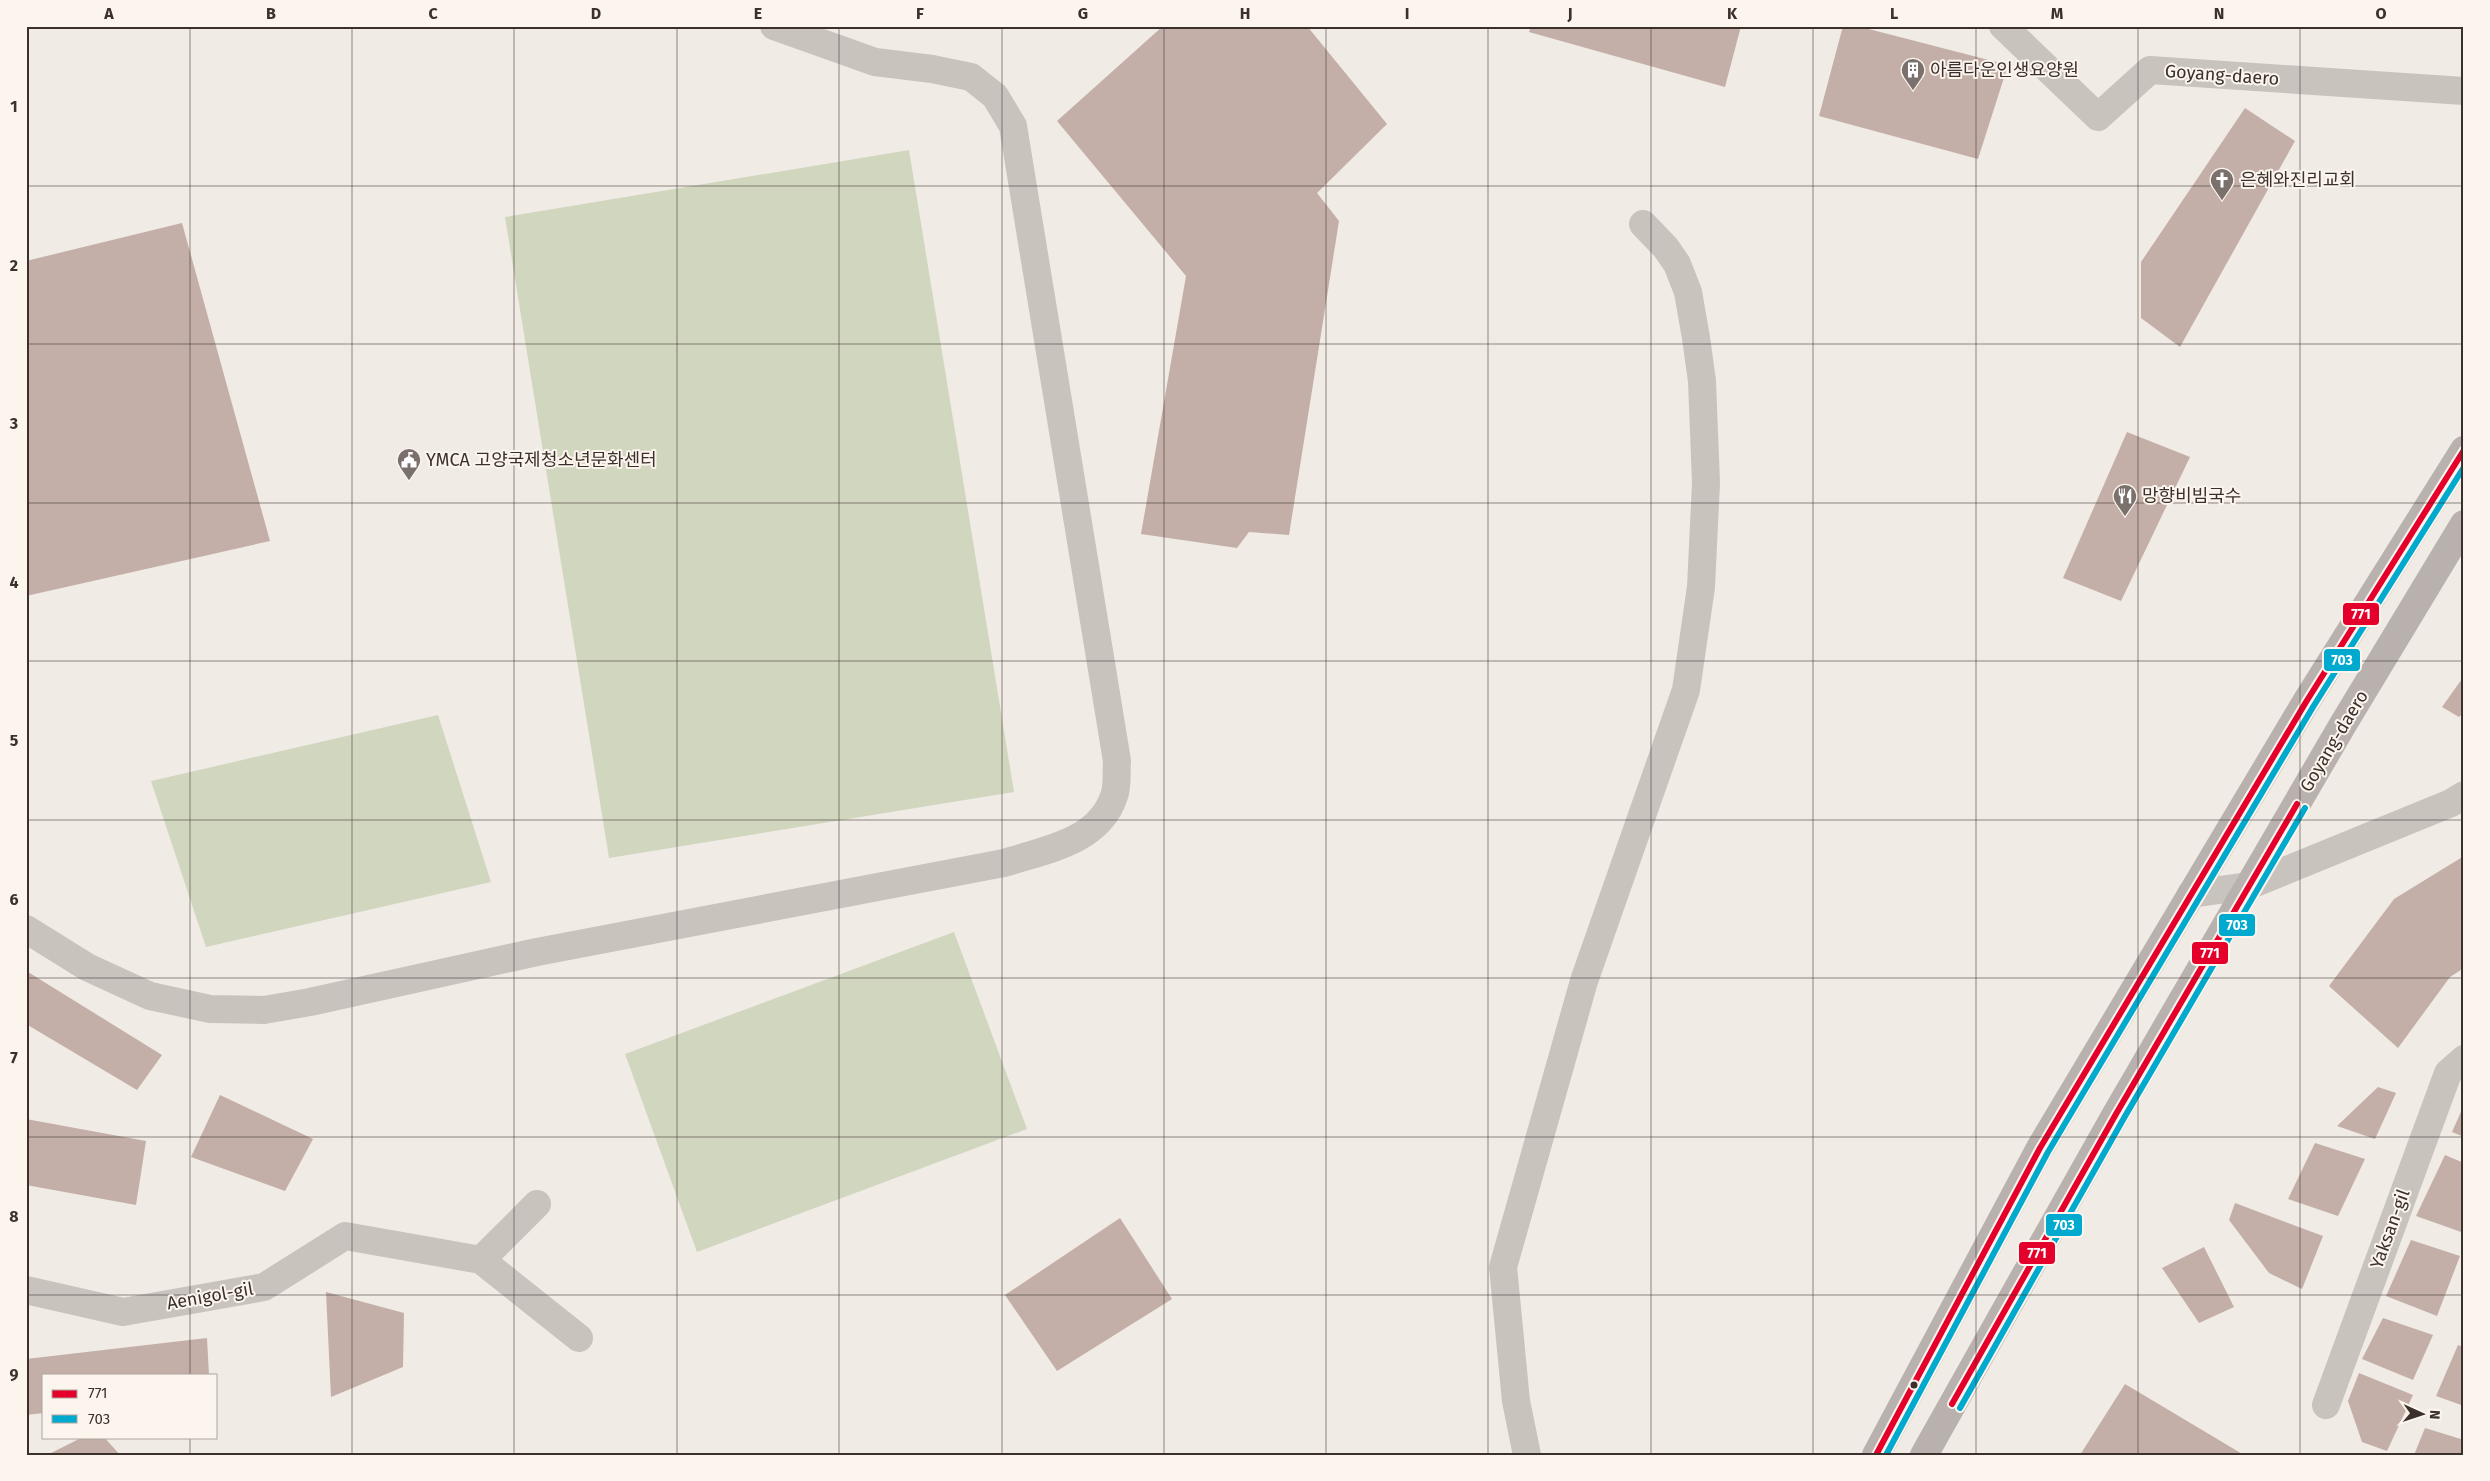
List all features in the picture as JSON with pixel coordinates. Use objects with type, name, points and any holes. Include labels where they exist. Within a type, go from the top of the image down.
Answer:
[{"type":"main road","points":[[1876,1455],[2040,1148],[2310,694],[2464,450]]},
{"type":"main road","name":"Goyang-daero","points":[[1924,1455],[2111,1123],[2248,886],[2464,524]]},
{"type":"street","points":[[26,929],[87,967],[150,996],[210,1009],[264,1010],[310,1002],[537,952],[1004,863],[1063,845],[1080,837],[1101,822],[1115,794],[1117,761],[1013,126],[995,96],[971,76],[875,62],[774,26]]},
{"type":"street","name":"Goyang-daero","points":[[2003,26],[2098,117],[2150,70],[2464,91]]},
{"type":"street","points":[[1527,1455],[1516,1401],[1503,1266],[1584,981],[1686,690],[1701,587],[1706,483],[1702,381],[1694,329],[1688,292],[1677,264],[1666,248],[1643,224]]},
{"type":"street","points":[[2192,894],[2248,886],[2451,803],[2464,795]]},
{"type":"street","name":"Yaksan-gil","points":[[2326,1405],[2448,1073],[2464,1059]]},
{"type":"street","points":[[537,1204],[481,1260],[579,1338]]},
{"type":"street","name":"Aenigol-gil","points":[[26,1290],[123,1312],[264,1287],[344,1236],[481,1260]]},
{"type":"green space","points":[[909,150],[1014,792],[609,858],[505,217]]},
{"type":"green space","points":[[438,715],[491,882],[206,947],[151,781]]},
{"type":"green space","points":[[954,932],[1027,1129],[697,1252],[625,1054]]},
{"type":"building","points":[[1163,26],[1307,26],[1387,124],[1317,193],[1339,221],[1289,535],[1249,532],[1237,548],[1141,534],[1186,276],[1057,121]]},
{"type":"building","points":[[1531,26],[1741,26],[1725,87],[1529,32]]},
{"type":"building","name":"아름다운인생요양원","points":[[1843,26],[1857,26],[2008,65],[1978,159],[1819,116]]},
{"type":"building","name":"은혜와진리교회","points":[[2245,108],[2295,141],[2180,347],[2141,318],[2141,262]]},
{"type":"building","points":[[182,223],[270,541],[26,596],[26,261]]},
{"type":"building","name":"망향비빔국수","points":[[2127,432],[2190,457],[2121,601],[2063,578]]},
{"type":"building","points":[[2464,676],[2464,712],[2459,717],[2442,707]]},
{"type":"building","points":[[2464,856],[2464,968],[2450,977],[2398,1048],[2329,986],[2394,899]]},
{"type":"building","points":[[28,972],[162,1055],[137,1090],[26,1024],[26,976]]},
{"type":"building","points":[[2378,1087],[2396,1093],[2375,1139],[2337,1126]]},
{"type":"building","points":[[220,1095],[313,1139],[285,1191],[191,1157]]},
{"type":"building","points":[[2464,1105],[2464,1137],[2452,1132]]},
{"type":"building","points":[[26,1119],[146,1141],[136,1205],[26,1185]]},
{"type":"building","points":[[2315,1143],[2365,1159],[2338,1216],[2288,1199]]},
{"type":"building","points":[[2445,1155],[2464,1163],[2464,1233],[2416,1216]]},
{"type":"building","points":[[2235,1203],[2323,1236],[2302,1289],[2269,1273],[2229,1220]]},
{"type":"building","points":[[1120,1218],[1172,1299],[1057,1371],[1005,1295]]},
{"type":"building","points":[[2411,1240],[2460,1256],[2437,1316],[2386,1296]]},
{"type":"building","points":[[2204,1247],[2234,1307],[2199,1323],[2162,1268]]},
{"type":"building","points":[[326,1292],[404,1313],[403,1367],[331,1397]]},
{"type":"building","points":[[2383,1318],[2433,1335],[2413,1380],[2362,1359]]},
{"type":"building","points":[[207,1338],[209,1374],[42,1374],[42,1413],[26,1415],[26,1359]]},
{"type":"building","points":[[2458,1345],[2464,1347],[2464,1406],[2436,1396]]},
{"type":"building","points":[[2359,1373],[2413,1395],[2387,1451],[2362,1442],[2348,1401]]},
{"type":"building","points":[[2125,1384],[2244,1455],[2080,1455]]},
{"type":"building","points":[[2425,1428],[2464,1440],[2464,1455],[2414,1455]]},
{"type":"building","points":[[81,1438],[105,1438],[120,1455],[47,1455]]},
{"type":"transit line","name":"771","points":[[1876,1455],[2040,1148],[2306,702],[2464,450]]},
{"type":"transit line","name":"703","points":[[1886,1455],[2048,1152],[2313,707],[2464,467]]},
{"type":"transit line","name":"771","points":[[1952,1404],[2116,1114],[2297,804]]},
{"type":"transit line","name":"703","points":[[1960,1408],[2124,1118],[2305,808]]},
{"type":"place","name":"아름다운인생요양원","points":[[1913,91]]},
{"type":"place","name":"은혜와진리교회","points":[[2222,201]]},
{"type":"place","name":"YMCA 고양국제청소년문화센터","points":[[409,481]]},
{"type":"place","name":"망향비빔국수","points":[[2125,517]]}]
